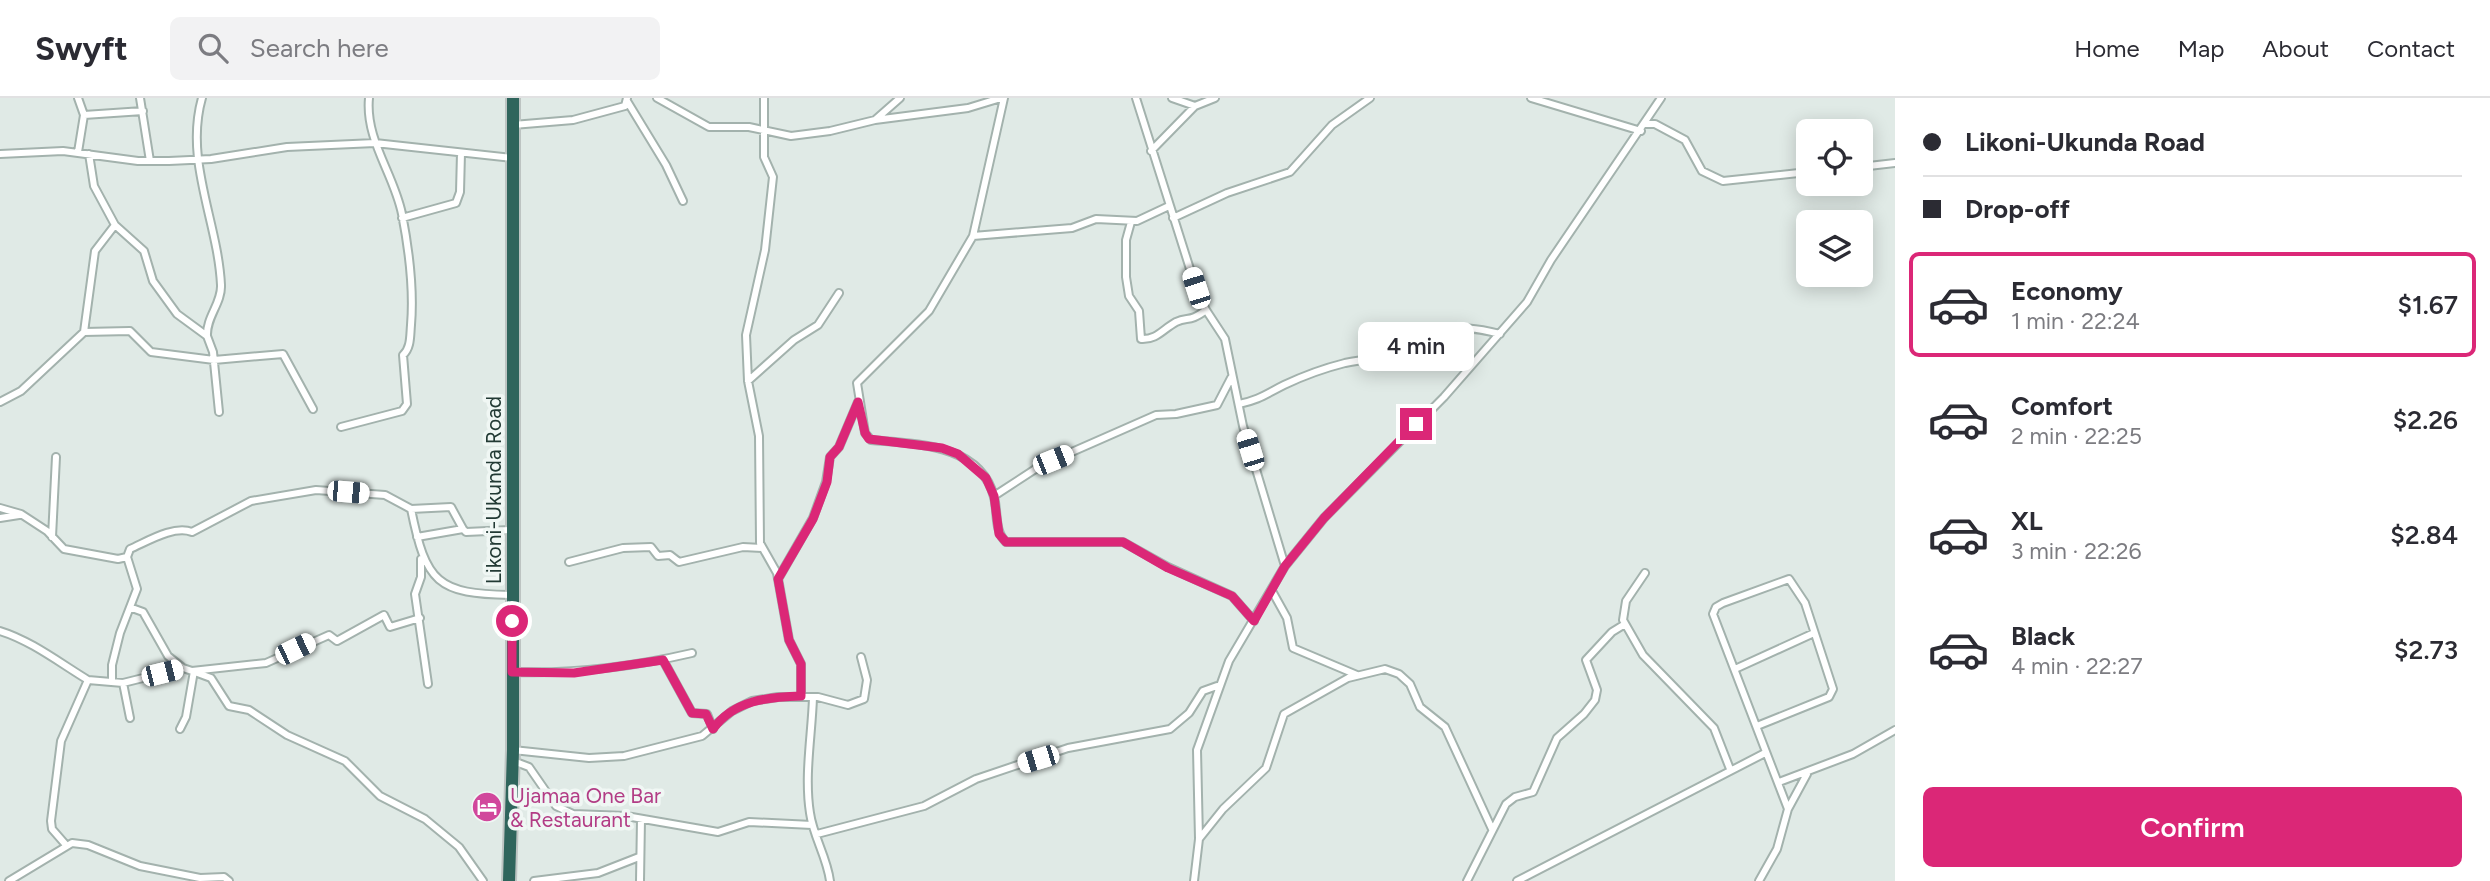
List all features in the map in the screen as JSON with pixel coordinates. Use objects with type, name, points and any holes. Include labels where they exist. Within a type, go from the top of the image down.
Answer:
[{"type":"highway","name":"Likoni-Ukunda Road","points":[[509,881],[513,755],[513,98]]},
{"type":"street","points":[[78,98],[84,115],[78,152]]},
{"type":"street","points":[[140,98],[150,161]]},
{"type":"street","points":[[202,98],[197,122],[198,160],[222,287],[207,326],[214,360],[219,412]]},
{"type":"street","points":[[341,427],[402,411],[408,404],[404,355],[409,349],[413,294],[402,218],[383,155],[369,128],[369,98]]},
{"type":"street","points":[[657,98],[709,127],[765,129],[802,135],[875,120],[968,108],[1003,98],[973,236],[929,311],[858,383],[858,402],[865,433],[869,439],[954,451],[986,478],[994,496],[999,534],[1006,542],[1123,542],[1168,568],[1232,596],[1254,621]]},
{"type":"street","points":[[765,98],[764,158],[772,177],[765,250],[746,335],[748,382],[759,436],[759,538],[778,579],[789,640],[801,664],[801,696]]},
{"type":"street","points":[[875,120],[900,98]]},
{"type":"street","points":[[1136,98],[1169,206],[1206,310],[1225,339],[1242,426],[1285,566]]},
{"type":"street","points":[[1172,98],[1195,106]]},
{"type":"street","points":[[1151,151],[1195,106],[1215,98]]},
{"type":"street","points":[[1173,218],[1227,193],[1290,173],[1332,125],[1370,98]]},
{"type":"street","points":[[1531,98],[1641,131]]},
{"type":"street","points":[[1194,881],[1199,839],[1197,750],[1217,686],[1285,566],[1324,518],[1444,397],[1527,302],[1551,260],[1646,124],[1661,98]]},
{"type":"street","points":[[513,125],[594,116],[625,106],[627,99]]},
{"type":"street","points":[[627,99],[667,165],[684,201]]},
{"type":"street","points":[[84,115],[143,111]]},
{"type":"street","points":[[1646,124],[1655,124],[1685,139],[1702,172],[1723,181],[1796,173]]},
{"type":"street","points":[[0,154],[78,152],[150,161],[198,160],[279,147],[375,143],[513,158]]},
{"type":"street","points":[[402,218],[456,203],[460,192],[461,153]]},
{"type":"street","points":[[89,154],[94,187],[115,225],[144,251],[153,281],[177,314],[207,336]]},
{"type":"street","points":[[1873,166],[1895,163]]},
{"type":"street","points":[[973,236],[1072,228],[1096,219],[1131,222],[1169,206]]},
{"type":"street","points":[[1131,222],[1126,240],[1126,277],[1129,296],[1139,311],[1141,339],[1156,337],[1175,322],[1194,320],[1206,310]]},
{"type":"street","points":[[0,402],[21,391],[83,332],[95,251],[115,225]]},
{"type":"street","points":[[748,382],[794,340],[818,325],[839,293]]},
{"type":"street","points":[[1239,404],[1266,397],[1294,380],[1345,363],[1406,357],[1421,352],[1436,345],[1438,334],[1447,329],[1477,328],[1500,334]]},
{"type":"street","points":[[83,332],[130,331],[151,352],[214,360],[283,354],[313,409]]},
{"type":"street","points":[[994,496],[1040,466],[1156,415],[1176,414],[1217,405],[1231,377]]},
{"type":"street","points":[[778,579],[813,519],[827,482],[830,457],[839,447],[858,402]]},
{"type":"street","points":[[52,537],[56,457]]},
{"type":"street","points":[[112,681],[112,665],[120,633],[126,615],[132,608],[137,589],[127,557],[130,549],[161,535],[184,528],[192,532],[233,508],[264,498],[316,490],[385,495],[411,509],[451,507],[466,532],[511,530]]},
{"type":"street","points":[[0,508],[21,514],[64,549],[118,558],[127,557]]},
{"type":"street","points":[[411,509],[421,553],[429,570],[457,592],[513,596]]},
{"type":"street","points":[[0,518],[21,514]]},
{"type":"street","points":[[417,537],[463,529]]},
{"type":"street","points":[[569,562],[635,547],[653,548],[658,556],[670,555],[679,562],[743,547],[762,548]]},
{"type":"street","points":[[421,553],[421,576],[415,594],[428,684]]},
{"type":"street","points":[[1645,573],[1626,601],[1623,616],[1625,624],[1643,655],[1714,728],[1730,769]]},
{"type":"street","points":[[1756,726],[1832,693],[1832,681],[1805,603],[1789,579],[1723,603],[1716,607],[1713,614],[1765,753],[1788,809]]},
{"type":"street","points":[[1272,591],[1287,618],[1293,648],[1357,675]]},
{"type":"street","points":[[132,608],[144,612],[169,656],[183,668],[211,677],[229,706],[249,710],[288,734],[342,760],[380,796],[426,820],[461,848],[483,881]]},
{"type":"street","points":[[193,671],[266,663],[329,635],[337,641],[345,638],[384,615],[390,627],[420,618]]},
{"type":"street","points":[[1467,881],[1509,801],[1533,792],[1557,738],[1584,714],[1595,700],[1597,690],[1586,660],[1612,632],[1625,624]]},
{"type":"street","points":[[0,631],[27,641],[88,680],[122,682],[183,668]]},
{"type":"street","points":[[1735,669],[1814,634]]},
{"type":"street","points":[[512,672],[574,673],[692,653]]},
{"type":"street","points":[[513,755],[622,757],[702,736],[746,703],[801,696],[848,705],[864,699],[867,680],[861,657]]},
{"type":"street","points":[[663,660],[692,713],[706,714],[713,729]]},
{"type":"street","points":[[1199,839],[1223,809],[1266,768],[1284,714],[1357,675],[1385,669],[1406,679],[1420,707],[1446,727],[1492,830]]},
{"type":"street","points":[[180,729],[186,717],[193,671]]},
{"type":"street","points":[[66,845],[52,829],[51,821],[61,741],[88,680]]},
{"type":"street","points":[[122,682],[130,718]]},
{"type":"street","points":[[817,834],[923,806],[976,779],[1068,748],[1170,729],[1189,713],[1203,691],[1217,686]]},
{"type":"street","points":[[813,697],[808,784],[812,825],[827,861],[830,881]]},
{"type":"street","points":[[1779,782],[1853,754],[1895,730]]},
{"type":"street","points":[[1517,881],[1765,753]]},
{"type":"street","points":[[513,755],[529,766],[560,810],[573,814],[642,819],[718,832],[749,822],[812,825]]},
{"type":"street","points":[[1759,881],[1777,849],[1797,788],[1810,772]]},
{"type":"street","points":[[640,881],[642,819]]},
{"type":"street","points":[[9,881],[66,845],[88,845],[140,866],[188,873],[199,878],[224,877],[229,881]]},
{"type":"street","points":[[534,881],[598,873],[639,857]]},
{"type":"place","name":"Ujamaa One Bar & Restaurant","points":[[487,807]]},
{"type":"route","points":[[512,621],[512,672],[574,673],[663,660],[692,713],[705,713],[713,729],[717,722],[746,703],[778,696],[801,696],[801,664],[789,640],[778,579],[813,519],[827,482],[831,454],[839,447],[858,402],[865,433],[869,439],[948,449],[986,478],[994,496],[999,534],[1006,542],[1123,542],[1168,568],[1232,596],[1254,621],[1285,566],[1324,518],[1416,424]]}]
